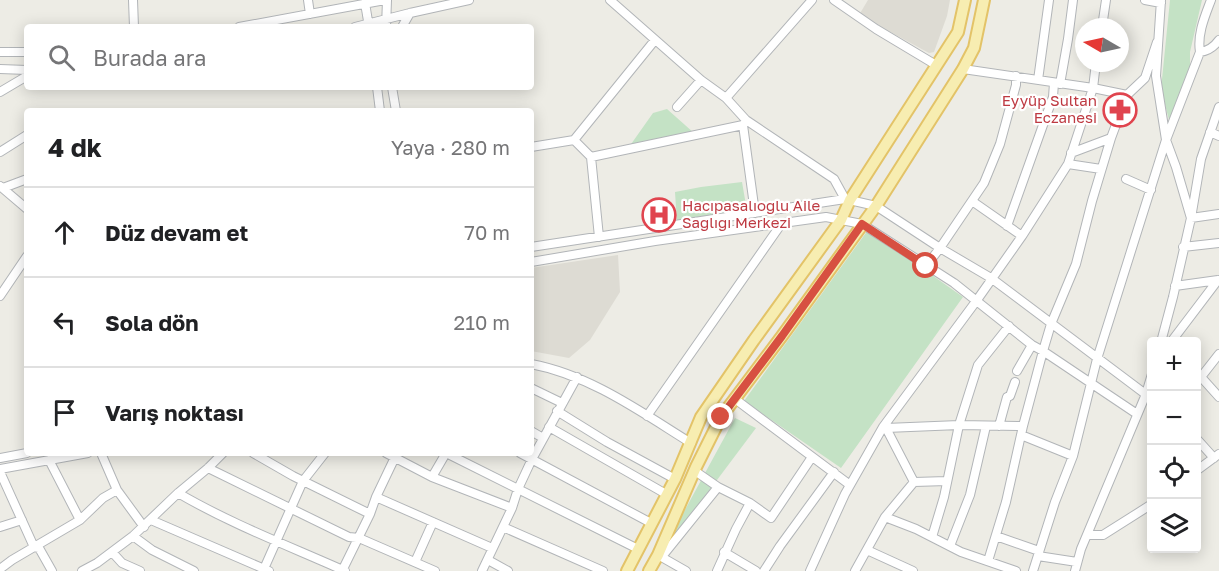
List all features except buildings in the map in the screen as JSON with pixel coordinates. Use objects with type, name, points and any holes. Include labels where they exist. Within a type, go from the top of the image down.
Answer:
[{"type":"main road","points":[[627,571],[675,479],[701,417],[841,220],[848,199],[958,32],[965,0]]},
{"type":"main road","points":[[650,571],[694,471],[721,417],[876,206],[963,69],[974,48],[984,0]]},
{"type":"street","points":[[133,0],[134,24]]},
{"type":"street","points":[[308,0],[310,14]]},
{"type":"street","points":[[255,24],[386,0],[386,23],[410,13],[469,0]]},
{"type":"street","points":[[610,0],[701,80],[726,98],[745,123],[834,179],[848,199]]},
{"type":"street","points":[[726,98],[812,0]]},
{"type":"street","points":[[834,0],[876,29],[936,65]]},
{"type":"street","points":[[1038,80],[1049,0]]},
{"type":"street","points":[[1007,226],[1053,98],[1068,39],[1073,0]]},
{"type":"street","points":[[1103,18],[1106,0]]},
{"type":"street","points":[[1145,0],[1161,1],[1156,76],[1166,140],[1182,183],[1191,218]]},
{"type":"street","points":[[1033,571],[1055,502],[1073,456],[1097,359],[1166,140],[1200,52],[1201,29],[1211,0]]},
{"type":"street","points":[[365,3],[369,24]]},
{"type":"street","points":[[404,24],[410,13]]},
{"type":"street","points":[[534,147],[574,140],[655,40]]},
{"type":"street","points":[[1200,52],[1215,46],[1219,40]]},
{"type":"street","points":[[988,561],[1006,502],[1043,351],[1051,324],[1076,264],[1111,138],[1126,95],[1145,78],[1157,42]]},
{"type":"street","points":[[0,52],[24,52]]},
{"type":"street","points":[[0,69],[24,70]]},
{"type":"street","points":[[963,69],[1126,95]]},
{"type":"street","points":[[810,571],[850,485],[884,428],[1022,236],[1068,164],[1093,88],[1095,72]]},
{"type":"street","points":[[926,266],[984,183],[1000,144],[1016,85],[1016,76]]},
{"type":"street","points":[[0,92],[24,78]]},
{"type":"street","points":[[676,107],[701,80]]},
{"type":"street","points":[[377,90],[380,108]]},
{"type":"street","points":[[392,90],[396,108]]},
{"type":"street","points":[[1162,337],[1176,286],[1202,159],[1219,107]]},
{"type":"street","points":[[591,157],[745,123]]},
{"type":"street","points":[[745,123],[755,213]]},
{"type":"street","points":[[1210,132],[1219,136]]},
{"type":"street","points":[[0,152],[24,137]]},
{"type":"street","points":[[1071,153],[1111,138]]},
{"type":"street","points":[[574,140],[591,157],[599,237]]},
{"type":"street","points":[[1068,164],[1101,169]]},
{"type":"street","points":[[1126,179],[1151,190]]},
{"type":"street","points":[[1,187],[24,180]]},
{"type":"street","points":[[1,187],[24,206]]},
{"type":"street","points":[[534,247],[848,199],[876,206],[940,248],[992,278],[1147,396]]},
{"type":"street","points":[[972,201],[1022,236]]},
{"type":"street","points":[[1191,218],[1219,214]]},
{"type":"street","points":[[534,261],[655,241],[826,217],[862,224],[954,283],[1032,345],[1137,414]]},
{"type":"street","points":[[647,417],[782,223]]},
{"type":"street","points":[[1183,247],[1219,243]]},
{"type":"street","points":[[0,296],[24,260]]},
{"type":"street","points":[[1176,286],[1218,280]]},
{"type":"street","points":[[1175,337],[1218,280]]},
{"type":"street","points":[[932,537],[944,497],[959,425],[978,365],[1009,326]]},
{"type":"street","points":[[1017,371],[1032,345]]},
{"type":"street","points":[[1201,375],[1219,354]]},
{"type":"street","points":[[534,365],[577,377],[691,442]]},
{"type":"street","points":[[534,455],[577,377]]},
{"type":"street","points":[[1201,379],[1219,397]]},
{"type":"street","points":[[999,426],[1007,397],[1010,396],[1015,382]]},
{"type":"street","points":[[534,389],[562,403]]},
{"type":"street","points":[[735,399],[850,485]]},
{"type":"street","points":[[1075,571],[1087,535],[1137,414],[1147,400]]},
{"type":"street","points":[[557,411],[607,442],[675,479]]},
{"type":"street","points":[[950,546],[970,495],[986,426]]},
{"type":"street","points":[[884,428],[999,426],[1022,430],[1073,456]]},
{"type":"street","points":[[549,427],[666,494]]},
{"type":"street","points":[[884,428],[914,482]]},
{"type":"street","points":[[534,433],[543,438]]},
{"type":"street","points":[[1201,442],[1217,456],[1201,468]]},
{"type":"street","points":[[0,458],[24,454]]},
{"type":"street","points":[[52,571],[39,548],[34,547],[0,470],[71,456]]},
{"type":"street","points":[[102,456],[117,490],[144,527]]},
{"type":"street","points":[[84,571],[133,537],[220,456]]},
{"type":"street","points":[[258,456],[370,514]]},
{"type":"street","points":[[151,520],[266,570],[276,541],[303,481],[323,456]]},
{"type":"street","points":[[178,493],[198,505],[343,571],[370,514],[392,456]]},
{"type":"street","points":[[394,456],[432,477],[512,508]]},
{"type":"street","points":[[432,477],[444,456]]},
{"type":"street","points":[[452,456],[638,549]]},
{"type":"street","points":[[526,456],[651,523]]},
{"type":"street","points":[[482,571],[534,456]]},
{"type":"street","points":[[694,471],[718,487],[750,503],[771,518],[813,457]]},
{"type":"street","points":[[49,460],[80,520]]},
{"type":"street","points":[[208,468],[349,537],[359,537],[435,571]]},
{"type":"street","points":[[764,571],[834,472]]},
{"type":"street","points":[[855,571],[885,517],[914,482],[947,481]]},
{"type":"street","points":[[658,555],[664,554],[718,487]]},
{"type":"street","points":[[0,569],[80,520],[103,498],[117,490]]},
{"type":"street","points":[[376,496],[492,548]]},
{"type":"street","points":[[717,571],[724,552],[750,503]]},
{"type":"street","points":[[1087,535],[1103,535],[1147,507]]},
{"type":"street","points":[[885,517],[950,546],[1016,571]]},
{"type":"street","points":[[0,526],[22,520]]},
{"type":"street","points":[[415,562],[433,522]]},
{"type":"street","points":[[503,527],[603,571]]},
{"type":"street","points":[[996,536],[1039,553],[1077,562]]},
{"type":"street","points":[[133,537],[152,550],[194,571]]},
{"type":"street","points":[[867,550],[913,571]]},
{"type":"street","points":[[112,552],[122,563],[140,571]]},
{"type":"street","points":[[724,552],[756,571]]},
{"type":"street","points":[[658,555],[686,571]]},
{"type":"street","points":[[488,560],[508,571]]},
{"type":"shaded area","points":[[868,0],[950,0],[947,16],[934,52],[929,53],[859,15]]},
{"type":"shaded area","points":[[618,255],[620,292],[590,340],[569,358],[534,352],[534,268]]},
{"type":"green space","points":[[1170,0],[1202,0],[1190,52],[1190,68],[1169,120],[1161,89]]},
{"type":"green space","points":[[667,109],[694,133],[629,147],[653,113]]},
{"type":"green space","points":[[742,182],[747,211],[677,222],[675,192]]},
{"type":"green space","points":[[868,230],[963,297],[841,468],[744,401]]},
{"type":"green space","points":[[735,418],[756,428],[669,544],[674,530]]},
{"type":"place","name":"Eyyüp Sultan Eczanesi","points":[[1120,110]]},
{"type":"place","name":"Hacıpasalıoglu Aile Saglıgı Merkezi","points":[[659,215]]},
{"type":"route","points":[[721,417],[862,224],[926,266]]}]
